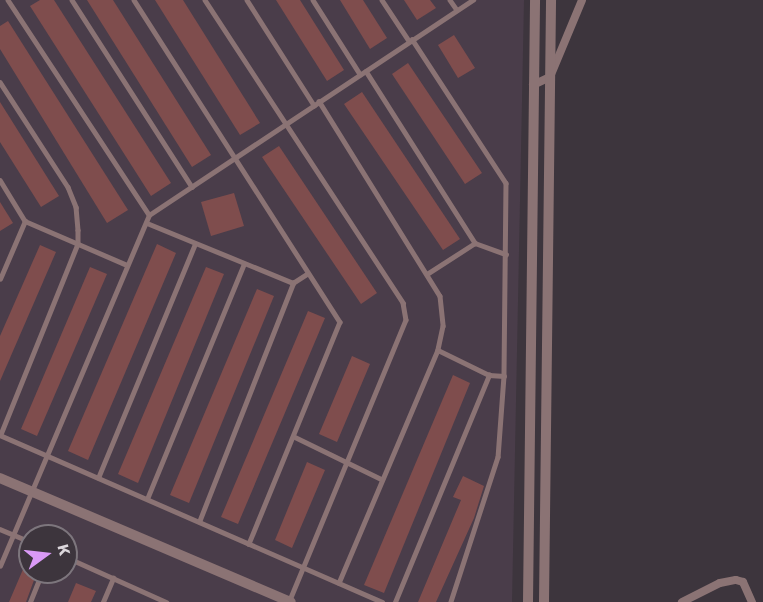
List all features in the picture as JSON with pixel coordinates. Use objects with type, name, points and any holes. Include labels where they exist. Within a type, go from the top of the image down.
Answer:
[{"type":"street","points":[[528,602],[535,0]]},
{"type":"street","points":[[544,602],[550,0]]},
{"type":"street","points":[[533,85],[550,77],[582,0]]},
{"type":"street","points":[[0,478],[290,602]]},
{"type":"street","points":[[682,602],[720,583],[736,580],[743,582],[752,602]]},
{"type":"lane","points":[[8,0],[149,215]]},
{"type":"lane","points":[[72,0],[192,187]]},
{"type":"lane","points":[[134,0],[340,322],[295,437],[249,544]]},
{"type":"lane","points":[[205,0],[403,303],[406,320],[290,602]]},
{"type":"lane","points":[[246,0],[314,105]]},
{"type":"lane","points":[[313,0],[360,74]]},
{"type":"lane","points":[[382,0],[506,183],[504,376],[498,457],[451,602]]},
{"type":"lane","points":[[450,0],[457,10]]},
{"type":"lane","points":[[0,566],[149,215],[473,0]]},
{"type":"lane","points":[[366,70],[475,243],[506,254]]},
{"type":"lane","points":[[0,82],[68,187],[76,207],[78,244],[0,435],[382,602]]},
{"type":"lane","points":[[319,101],[440,296],[443,326],[438,350],[381,479],[339,583]]},
{"type":"lane","points":[[0,180],[25,221],[127,265]]},
{"type":"lane","points":[[0,278],[25,221]]},
{"type":"lane","points":[[147,223],[243,266],[293,283]]},
{"type":"lane","points":[[427,274],[475,243]]},
{"type":"lane","points":[[98,478],[195,244]]},
{"type":"lane","points":[[147,499],[243,266]]},
{"type":"lane","points":[[199,522],[293,283],[307,273]]},
{"type":"lane","points":[[438,350],[489,375],[504,376]]},
{"type":"lane","points":[[395,602],[489,375]]},
{"type":"lane","points":[[295,437],[381,479]]},
{"type":"lane","points":[[0,529],[18,536]]},
{"type":"lane","points":[[78,562],[163,601]]},
{"type":"lane","points":[[103,602],[113,578]]},
{"type":"lane","points":[[30,602],[37,584]]},
{"type":"shaded area","points":[[0,0],[524,0],[512,602],[0,602]]},
{"type":"building","points":[[40,0],[54,0],[171,183],[151,196],[30,6]]},
{"type":"building","points":[[87,0],[113,0],[211,155],[192,167]]},
{"type":"building","points":[[155,0],[183,0],[260,123],[240,135]]},
{"type":"building","points":[[276,0],[300,0],[344,70],[327,81]]},
{"type":"building","points":[[340,0],[363,0],[387,38],[370,49]]},
{"type":"building","points":[[404,0],[430,0],[436,8],[417,20]]},
{"type":"building","points":[[8,21],[128,210],[107,223],[0,49],[0,26]]},
{"type":"building","points":[[454,35],[475,68],[458,78],[438,45]]},
{"type":"building","points":[[408,63],[482,173],[465,184],[392,74]]},
{"type":"building","points":[[362,92],[460,239],[443,250],[344,104]]},
{"type":"building","points":[[0,102],[59,196],[41,207],[0,142]]},
{"type":"building","points":[[279,146],[377,293],[361,304],[262,157]]},
{"type":"building","points":[[234,193],[244,226],[211,236],[201,202]]},
{"type":"building","points":[[0,202],[13,223],[0,231]]},
{"type":"building","points":[[157,244],[176,253],[88,460],[68,451]]},
{"type":"building","points":[[40,245],[56,252],[0,381],[0,336]]},
{"type":"building","points":[[90,267],[107,274],[37,436],[21,429]]},
{"type":"building","points":[[206,267],[224,274],[138,483],[118,474]]},
{"type":"building","points":[[257,289],[274,296],[189,503],[170,495]]},
{"type":"building","points":[[308,311],[325,318],[238,524],[221,517]]},
{"type":"building","points":[[352,356],[370,364],[337,442],[319,434]]},
{"type":"building","points":[[453,375],[470,383],[384,593],[364,585]]},
{"type":"building","points":[[307,462],[325,470],[292,548],[275,540]]},
{"type":"building","points":[[463,476],[484,486],[474,518],[436,602],[418,602],[461,500],[453,497]]},
{"type":"building","points":[[18,581],[18,584],[33,584],[26,602],[9,602]]},
{"type":"building","points":[[76,584],[96,591],[91,602],[68,602]]}]
